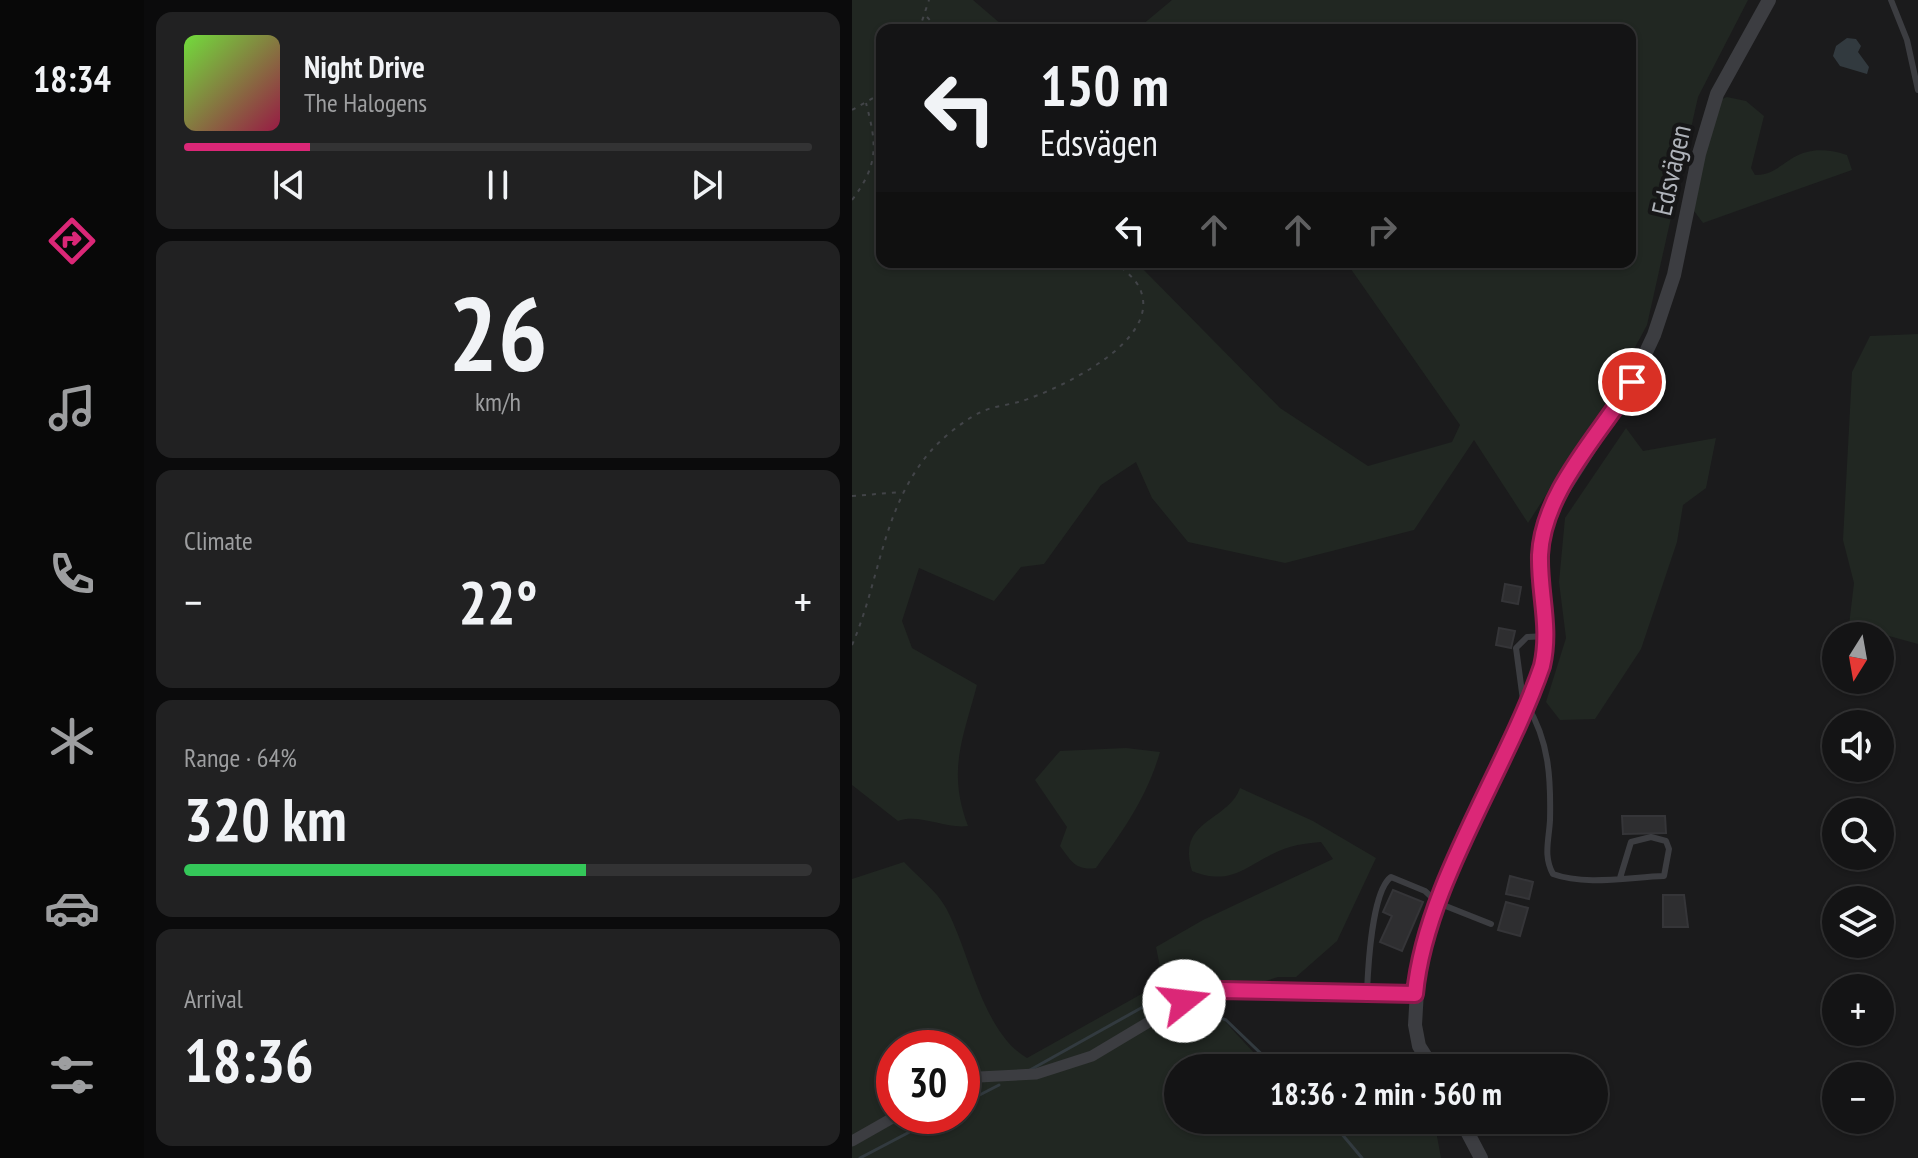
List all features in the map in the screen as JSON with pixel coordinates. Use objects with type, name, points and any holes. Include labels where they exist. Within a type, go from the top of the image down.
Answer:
[{"type":"street","name":"Edsvägen","points":[[1424,1054],[1419,1046],[1415,1025],[1419,956],[1438,903],[1542,666],[1547,636],[1540,558],[1547,515],[1632,382],[1654,335],[1674,275],[1699,154],[1717,94],[1769,0]]},
{"type":"street","points":[[980,1077],[1036,1074],[1092,1056],[1184,1001],[1206,993],[1415,994]]},
{"type":"street","points":[[852,1141],[876,1127]]},
{"type":"street","points":[[1468,1134],[1481,1158]]},
{"type":"lane","points":[[1891,0],[1907,40],[1918,90]]},
{"type":"lane","points":[[1547,636],[1527,637],[1516,648],[1526,708],[1541,727],[1549,763],[1547,864],[1553,874],[1567,880],[1620,878],[1664,876],[1669,849],[1666,841],[1651,837],[1631,842],[1620,878]]},
{"type":"lane","points":[[1367,992],[1371,944],[1386,881],[1391,877],[1401,878],[1438,903],[1491,924]]},
{"type":"path","points":[[922,24],[929,0]]},
{"type":"path","points":[[926,16],[933,24]]},
{"type":"path","points":[[852,110],[876,97]]},
{"type":"path","points":[[852,200],[864,184],[875,155],[866,103]]},
{"type":"path","points":[[852,645],[869,604],[890,519],[926,456],[981,411],[1023,401],[1082,375],[1120,346],[1137,322],[1144,305],[1140,287],[1122,268]]},
{"type":"path","points":[[852,496],[904,492]]},
{"type":"shaded area","points":[[852,0],[973,0],[1001,24],[876,24],[876,268],[1142,268],[1280,408],[1368,466],[1452,442],[1460,425],[1350,268],[1636,268],[1636,24],[1143,24],[1172,0],[1748,0],[1698,97],[1647,325],[1603,407],[1528,523],[1474,440],[1414,530],[1285,563],[1188,542],[1152,498],[1136,462],[1101,485],[1044,564],[1021,567],[994,601],[919,568],[902,621],[912,648],[977,685],[959,755],[959,788],[968,826],[915,819],[898,821],[852,785]]},
{"type":"shaded area","points":[[1847,38],[1856,39],[1861,46],[1858,52],[1869,67],[1867,74],[1840,66],[1833,56],[1836,46]]},
{"type":"shaded area","points":[[1727,97],[1746,101],[1764,116],[1751,168],[1755,175],[1765,174],[1801,154],[1813,151],[1847,155],[1852,170],[1703,223],[1694,211],[1703,157],[1719,100]]},
{"type":"shaded area","points":[[1918,334],[1918,644],[1894,637],[1894,622],[1849,622],[1854,583],[1843,540],[1852,372],[1870,336]]},
{"type":"shaded area","points":[[1626,428],[1643,451],[1716,438],[1706,488],[1683,505],[1677,542],[1641,649],[1595,719],[1560,720],[1546,702],[1566,638],[1559,582],[1565,518]]},
{"type":"shaded area","points":[[1126,748],[1160,752],[1155,768],[1125,827],[1096,868],[1079,866],[1060,846],[1067,827],[1035,780],[1060,751]]},
{"type":"shaded area","points":[[1240,788],[1313,821],[1376,858],[1337,941],[1296,977],[1278,977],[1205,1000],[1255,1054],[1164,1054],[1164,1134],[1437,1134],[1441,1158],[852,1158],[852,879],[904,862],[932,890],[955,926],[988,1011],[1012,1046],[1027,1058],[1163,982],[1156,947],[1203,920],[1333,859],[1321,842],[1290,847],[1220,877],[1192,871],[1189,854],[1191,841],[1197,831],[1225,808]]},
{"type":"building","points":[[1505,584],[1521,587],[1518,604],[1502,601]]},
{"type":"building","points":[[1499,628],[1515,631],[1511,648],[1496,645]]},
{"type":"building","points":[[1622,816],[1665,816],[1666,833],[1623,834]]},
{"type":"building","points":[[1510,876],[1533,882],[1529,899],[1506,894]]},
{"type":"building","points":[[1393,890],[1423,902],[1402,951],[1380,942],[1392,916],[1383,912]]},
{"type":"building","points":[[1663,895],[1684,895],[1688,927],[1663,927]]},
{"type":"building","points":[[1506,902],[1528,908],[1520,936],[1498,930]]},
{"type":"waterway","points":[[1030,1070],[1159,998],[1179,1001]]},
{"type":"waterway","points":[[1184,1004],[1226,1020],[1261,1054]]},
{"type":"waterway","points":[[980,1095],[999,1085]]},
{"type":"waterway","points":[[860,1158],[906,1134]]},
{"type":"waterway","points":[[1342,1134],[1362,1158]]},
{"type":"route","points":[[1184,1001],[1220,990],[1415,994],[1419,956],[1438,903],[1534,691],[1542,666],[1547,617],[1540,558],[1547,515],[1632,382]]}]
